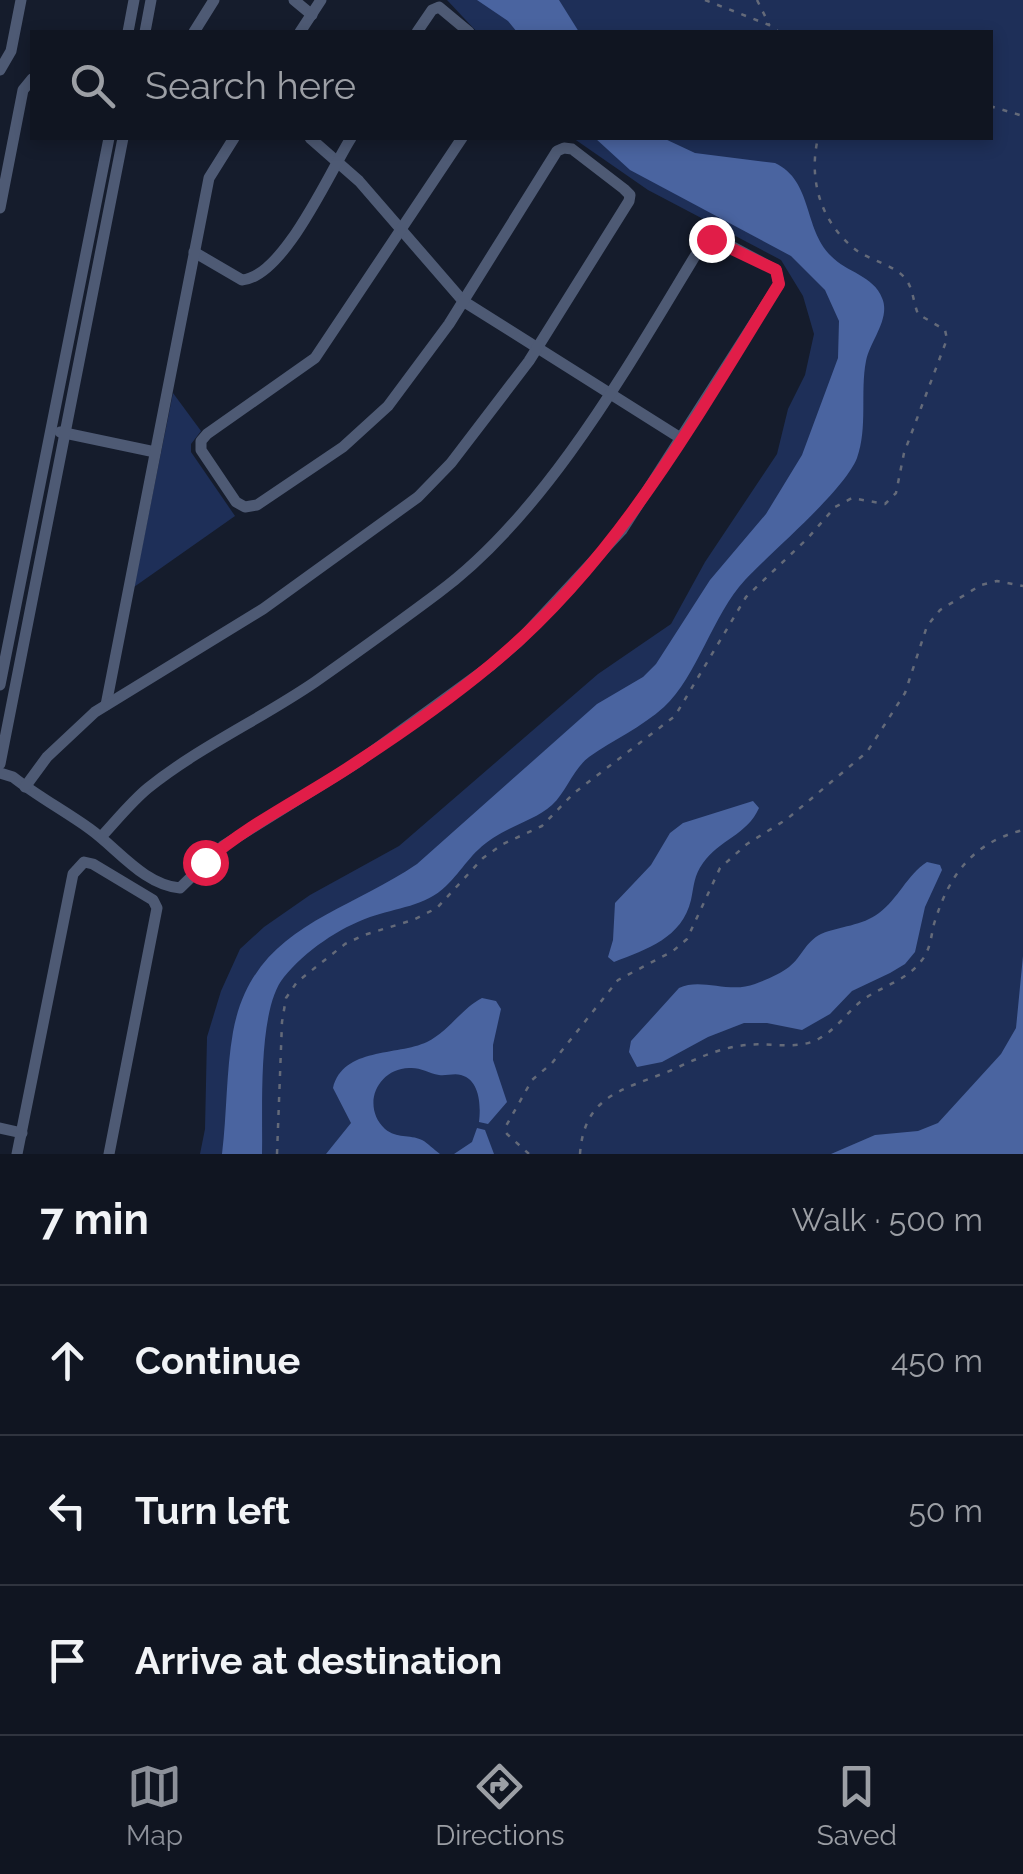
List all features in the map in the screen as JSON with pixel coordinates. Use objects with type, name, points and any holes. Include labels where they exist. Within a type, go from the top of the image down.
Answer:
[{"type":"street","points":[[0,70],[12,51],[21,0]]},
{"type":"street","points":[[128,30],[134,0]]},
{"type":"street","points":[[145,30],[151,0]]},
{"type":"street","points":[[195,30],[214,0]]},
{"type":"street","points":[[294,0],[312,15]]},
{"type":"street","points":[[301,30],[321,0]]},
{"type":"street","points":[[417,30],[432,10],[440,7],[467,30]]},
{"type":"street","points":[[0,208],[23,90],[30,81]]},
{"type":"street","points":[[0,686],[109,140]]},
{"type":"street","points":[[0,764],[123,140]]},
{"type":"street","points":[[106,705],[209,178],[233,140]]},
{"type":"street","points":[[313,140],[339,160],[464,301],[682,440]]},
{"type":"street","points":[[194,252],[242,280],[261,275],[280,254],[350,140]]},
{"type":"street","points":[[25,786],[72,731],[106,705],[264,608],[395,516],[451,463],[538,348],[629,201],[630,195],[624,189],[572,149],[556,152],[426,357],[366,428],[257,504],[246,507],[236,502],[200,450],[201,441],[315,358],[461,140]]},
{"type":"street","points":[[0,773],[13,777],[101,837],[122,858],[169,887],[180,888],[223,846],[358,762],[518,642],[622,530],[779,284],[776,270],[718,240],[703,244],[610,394],[514,522],[441,591],[314,682],[169,772],[101,837]]},
{"type":"street","points":[[50,430],[155,452]]},
{"type":"street","points":[[18,1154],[73,874],[84,862],[153,900],[158,908],[109,1154]]},
{"type":"street","points":[[0,1128],[22,1133]]},
{"type":"path","points":[[706,0],[775,30]]},
{"type":"path","points":[[757,0],[769,25]]},
{"type":"path","points":[[993,107],[1023,116]]},
{"type":"path","points":[[277,1154],[282,1022],[286,998],[297,982],[345,944],[437,908],[484,858],[503,844],[542,826],[574,794],[675,716],[746,598],[808,538],[834,506],[852,498],[885,504],[896,493],[904,454],[946,339],[945,330],[918,314],[910,283],[901,273],[858,252],[830,221],[813,178],[818,140]]},
{"type":"path","points":[[529,1154],[507,1134],[506,1126],[532,1080],[552,1063],[618,980],[673,951],[687,939],[720,868],[747,844],[787,820],[867,752],[905,693],[926,626],[940,610],[982,585],[997,581],[1023,586]]},
{"type":"path","points":[[580,1154],[592,1113],[622,1088],[726,1047],[804,1045],[818,1040],[863,1000],[908,976],[924,958],[946,894],[962,866],[991,840],[1023,830]]},
{"type":"shaded area","points":[[447,0],[1023,0],[1023,1154],[200,1154],[205,1129],[207,1037],[221,991],[240,949],[310,895],[399,846],[598,674],[671,624],[705,562],[777,454],[788,409],[805,375],[814,334],[803,296],[781,260],[648,190],[576,140],[993,140],[993,30],[475,30]]},
{"type":"shaded area","points":[[477,0],[559,0],[578,30],[515,30]]},
{"type":"shaded area","points":[[597,140],[667,140],[695,153],[775,163],[796,181],[822,245],[837,261],[873,284],[884,306],[866,361],[857,458],[838,487],[734,594],[686,679],[664,707],[589,757],[552,805],[485,843],[438,893],[346,927],[292,967],[275,992],[265,1036],[262,1154],[222,1154],[233,1032],[243,997],[259,969],[303,928],[417,864],[597,704],[643,677],[656,664],[710,580],[766,514],[802,455],[838,358],[839,321],[825,290],[791,256],[630,170]]},
{"type":"shaded area","points":[[173,393],[201,431],[191,444],[191,452],[235,516],[134,587]]},
{"type":"shaded area","points":[[753,801],[759,808],[754,817],[700,867],[680,924],[662,940],[639,952],[614,962],[608,957],[615,903],[651,865],[670,833],[683,823]]},
{"type":"shaded area","points":[[927,862],[940,865],[942,870],[925,907],[915,952],[905,964],[852,991],[830,1014],[802,1030],[744,1023],[662,1062],[637,1067],[629,1052],[631,1041],[679,988],[696,984],[745,987],[785,970],[821,934],[879,913]]},
{"type":"shaded area","points":[[1023,956],[1023,1154],[831,1154],[875,1135],[918,1131],[938,1123],[1001,1054],[1016,1028]]},
{"type":"shaded area","points":[[482,998],[496,1001],[501,1009],[493,1060],[507,1102],[488,1124],[479,1122],[478,1094],[467,1078],[413,1068],[398,1070],[388,1075],[376,1090],[374,1110],[378,1120],[390,1132],[422,1140],[440,1154],[326,1154],[351,1123],[333,1088],[348,1065],[427,1042]]},
{"type":"shaded area","points":[[477,1128],[485,1130],[494,1154],[454,1154],[472,1142]]},
{"type":"route","points":[[205,862],[223,846],[358,762],[490,666],[518,642],[622,530],[779,284],[776,270],[711,239]]}]
